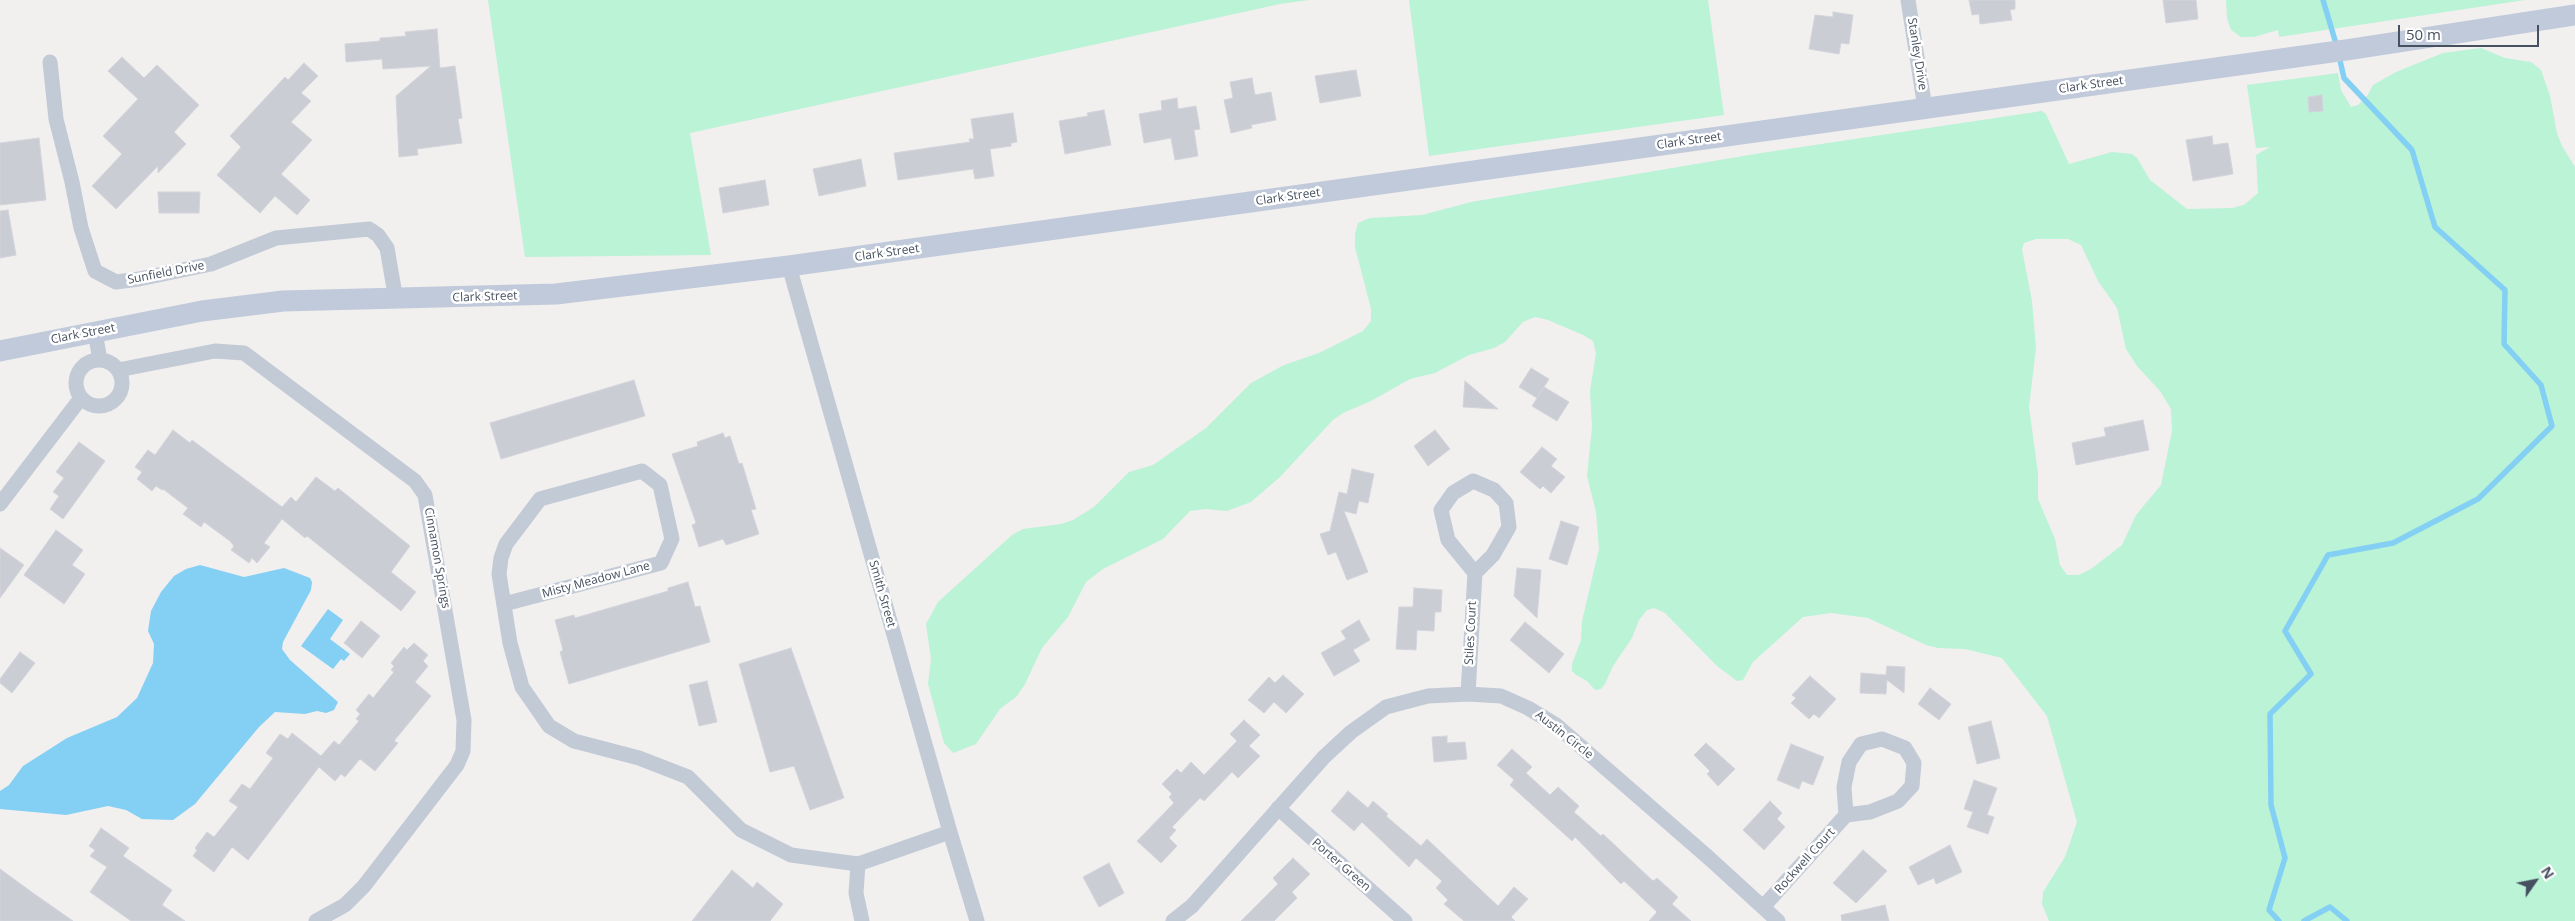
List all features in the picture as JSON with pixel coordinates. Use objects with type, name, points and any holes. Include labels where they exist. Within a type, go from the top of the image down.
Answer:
[{"type":"main road","name":"Clark Street","points":[[0,351],[202,311],[283,301],[396,300],[556,294],[790,266],[2338,51],[2575,15]]},
{"type":"street","name":"Stanley Drive","points":[[1908,0],[1925,108]]},
{"type":"street","name":"Sunfield Drive","points":[[50,62],[56,119],[72,182],[80,228],[95,271],[116,282],[140,279],[171,274],[211,264],[276,238],[369,229],[378,235],[387,248],[396,300]]},
{"type":"street","name":"Smith Street","points":[[790,266],[950,832],[977,921]]},
{"type":"street","points":[[95,332],[100,360]]},
{"type":"street","name":"Cinnamon Springs","points":[[118,370],[215,351],[244,353],[416,481],[425,495],[464,720],[463,751],[456,765],[364,886],[345,905],[316,921]]},
{"type":"street","points":[[100,360],[107,362],[118,370],[122,383],[121,390],[113,402],[107,405],[93,406],[81,398],[76,386],[78,373],[87,363],[100,360]]},
{"type":"street","points":[[0,504],[81,398]]},
{"type":"street","name":"Misty Meadow Lane","points":[[504,604],[661,563],[672,540],[660,485],[642,471],[540,499],[506,544],[501,558],[499,574],[510,643],[522,687],[549,726],[574,741],[639,758],[688,777],[741,830],[791,855],[858,864]]},
{"type":"street","points":[[1473,481],[1494,490],[1506,503],[1509,527],[1493,555],[1475,573],[1448,540],[1442,510],[1453,493],[1473,481]]},
{"type":"street","name":"Stiles Court","points":[[1468,694],[1475,573]]},
{"type":"street","name":"Austin Circle","points":[[1174,921],[1192,906],[1324,757],[1351,732],[1386,707],[1428,696],[1468,694],[1501,696],[1528,708],[1556,725],[1764,906],[1778,921]]},
{"type":"street","points":[[1882,739],[1905,748],[1914,763],[1912,786],[1898,801],[1870,812],[1846,815],[1844,787],[1849,762],[1861,744],[1882,739]]},
{"type":"street","name":"Porter Green","points":[[1278,808],[1405,921]]},
{"type":"street","name":"Rockwell Court","points":[[1764,906],[1846,815]]},
{"type":"street","points":[[862,921],[856,893],[858,864],[950,832]]},
{"type":"green space","points":[[488,0],[1309,0],[1280,4],[690,133],[711,255],[525,257]]},
{"type":"green space","points":[[1409,0],[1708,0],[1724,115],[1429,156]]},
{"type":"green space","points":[[2226,0],[2525,0],[2279,37],[2278,30],[2254,37],[2241,37],[2231,30],[2227,18]]},
{"type":"green space","points":[[2481,48],[2505,58],[2531,62],[2541,70],[2550,96],[2557,133],[2562,146],[2575,167],[2575,921],[2049,921],[2042,904],[2043,892],[2065,857],[2077,822],[2047,716],[2002,658],[1965,649],[1938,648],[1926,645],[1868,618],[1831,613],[1803,617],[1753,662],[1743,680],[1737,681],[1717,666],[1665,613],[1654,608],[1647,610],[1639,620],[1632,638],[1613,666],[1605,684],[1601,689],[1595,690],[1587,681],[1572,671],[1572,664],[1581,640],[1582,621],[1599,549],[1596,512],[1587,476],[1592,427],[1590,391],[1596,353],[1593,341],[1583,335],[1548,320],[1535,317],[1523,322],[1505,342],[1494,348],[1469,355],[1435,373],[1410,379],[1371,401],[1343,413],[1333,420],[1280,477],[1251,502],[1227,511],[1205,509],[1190,511],[1163,539],[1103,569],[1086,582],[1068,617],[1042,648],[1025,684],[1017,696],[1000,709],[976,744],[953,753],[944,743],[928,684],[931,659],[926,624],[938,602],[1012,535],[1023,529],[1061,524],[1073,520],[1094,507],[1129,472],[1153,465],[1206,428],[1251,383],[1284,365],[1319,353],[1363,331],[1371,321],[1371,309],[1355,247],[1355,234],[1358,223],[1370,218],[1422,215],[1471,202],[1761,153],[2042,111],[2046,114],[2069,164],[2112,152],[2132,154],[2137,158],[2150,180],[2187,209],[2232,208],[2244,205],[2258,193],[2256,155],[2270,147],[2256,148],[2247,85],[2338,73],[2341,90],[2351,107],[2358,105],[2367,96],[2373,85],[2396,72],[2443,53]],"holes":[[[2036,239],[2068,239],[2081,245],[2098,281],[2117,308],[2126,349],[2137,366],[2160,391],[2171,409],[2172,431],[2161,485],[2136,515],[2122,545],[2091,569],[2079,575],[2067,575],[2060,565],[2055,539],[2038,499],[2038,473],[2029,407],[2036,348],[2032,301],[2022,249],[2024,243]]]},
{"type":"water","points":[[200,565],[244,577],[284,568],[310,578],[312,582],[311,590],[283,642],[282,649],[290,660],[338,702],[334,710],[326,713],[317,711],[305,714],[275,712],[259,727],[195,804],[173,820],[142,819],[126,810],[108,806],[66,815],[0,809],[0,791],[9,785],[23,766],[67,738],[117,717],[137,698],[153,663],[154,644],[148,631],[151,611],[161,592],[174,576],[186,569]]},
{"type":"water","points":[[328,609],[343,620],[330,639],[350,654],[344,661],[341,659],[333,669],[301,646]]},
{"type":"building","points":[[1969,0],[2015,0],[2015,9],[2010,10],[2012,20],[1980,24],[1979,14],[1972,15]]},
{"type":"building","points":[[2163,0],[2196,0],[2198,19],[2166,23]]},
{"type":"building","points":[[1833,12],[1853,15],[1849,44],[1841,43],[1839,54],[1809,49],[1815,15],[1833,17]]},
{"type":"building","points":[[437,29],[440,68],[455,66],[462,118],[458,119],[462,143],[417,149],[418,155],[399,157],[396,96],[431,66],[383,69],[382,59],[346,62],[345,44],[380,41],[380,38],[406,36],[405,32]]},
{"type":"building","points":[[122,57],[144,78],[157,65],[199,105],[174,132],[186,144],[158,173],[158,166],[116,209],[92,186],[122,154],[103,136],[138,99],[108,71]]},
{"type":"building","points":[[304,63],[318,76],[301,93],[311,101],[291,122],[312,140],[281,174],[310,200],[297,215],[275,196],[260,213],[217,175],[241,147],[230,136],[285,77],[288,80]]},
{"type":"building","points":[[1356,70],[1361,96],[1320,103],[1315,76]]},
{"type":"building","points":[[1252,78],[1255,95],[1271,92],[1276,120],[1251,125],[1252,128],[1231,133],[1224,100],[1233,98],[1230,82]]},
{"type":"building","points":[[2322,95],[2323,111],[2309,112],[2308,97]]},
{"type":"building","points":[[1177,98],[1178,109],[1196,106],[1200,129],[1194,130],[1198,156],[1175,160],[1171,138],[1144,143],[1139,114],[1162,110],[1161,101]]},
{"type":"building","points":[[1104,110],[1111,145],[1065,154],[1059,121],[1088,116],[1087,113]]},
{"type":"building","points":[[1013,113],[1017,142],[1011,143],[1011,146],[990,149],[994,176],[975,179],[973,169],[898,180],[894,153],[970,142],[969,139],[974,139],[971,119]]},
{"type":"building","points":[[2212,136],[2213,145],[2228,143],[2233,174],[2193,181],[2186,140]]},
{"type":"building","points":[[39,138],[46,200],[0,205],[0,143]]},
{"type":"building","points":[[861,159],[866,186],[819,196],[813,169]]},
{"type":"building","points":[[765,180],[769,205],[723,213],[719,188]]},
{"type":"building","points":[[158,192],[200,192],[199,213],[159,213]]},
{"type":"building","points":[[8,210],[16,255],[0,258],[0,211]]},
{"type":"building","points":[[1531,368],[1549,379],[1537,398],[1519,387]]},
{"type":"building","points":[[634,380],[645,416],[501,459],[490,423]]},
{"type":"building","points":[[1465,381],[1498,409],[1463,407]]},
{"type":"building","points":[[1544,387],[1569,402],[1557,421],[1532,406]]},
{"type":"building","points":[[2143,420],[2149,450],[2076,465],[2072,443],[2106,436],[2104,428]]},
{"type":"building","points":[[173,430],[190,443],[192,440],[282,507],[291,497],[296,502],[316,477],[335,491],[338,488],[410,546],[391,572],[416,592],[401,611],[307,536],[305,538],[282,519],[264,543],[270,547],[257,563],[252,558],[249,563],[231,550],[234,546],[230,541],[204,522],[201,527],[183,514],[188,508],[163,489],[156,486],[152,491],[137,479],[142,472],[135,467],[148,450],[155,455]]},
{"type":"building","points":[[1435,430],[1450,449],[1428,466],[1414,446]]},
{"type":"building","points":[[723,433],[725,438],[730,436],[739,464],[742,463],[756,509],[751,510],[759,534],[726,545],[723,539],[699,547],[692,525],[696,523],[672,454],[698,446],[697,442]]},
{"type":"building","points":[[79,442],[105,461],[63,519],[50,509],[59,496],[53,492],[64,478],[56,472]]},
{"type":"building","points":[[1542,447],[1557,459],[1551,466],[1565,477],[1551,493],[1543,486],[1540,489],[1520,472]]},
{"type":"building","points":[[1352,469],[1374,474],[1368,503],[1359,501],[1356,514],[1344,511],[1368,572],[1347,580],[1336,552],[1328,555],[1320,534],[1330,531],[1339,492],[1347,494]]},
{"type":"building","points":[[1561,521],[1579,527],[1567,565],[1549,559]]},
{"type":"building","points":[[56,530],[83,550],[72,565],[85,574],[64,604],[24,575]]},
{"type":"building","points":[[0,548],[24,565],[0,598]]},
{"type":"building","points":[[1517,568],[1541,570],[1537,618],[1514,596]]},
{"type":"building","points":[[688,582],[695,607],[700,606],[710,642],[569,684],[560,652],[563,650],[555,620],[574,615],[575,618],[668,591],[668,588]]},
{"type":"building","points":[[1414,588],[1442,590],[1441,612],[1435,612],[1434,631],[1417,630],[1416,650],[1396,649],[1399,607],[1413,607]]},
{"type":"building","points":[[1359,620],[1370,640],[1353,650],[1360,661],[1334,676],[1321,653],[1346,639],[1341,631]]},
{"type":"building","points":[[361,621],[380,636],[362,658],[344,643]]},
{"type":"building","points":[[1525,622],[1564,654],[1549,673],[1510,640]]},
{"type":"building","points":[[414,643],[428,655],[423,661],[428,666],[415,682],[431,696],[394,741],[398,743],[375,771],[360,759],[345,777],[341,774],[335,781],[319,767],[248,860],[232,847],[214,872],[193,856],[197,850],[195,848],[207,832],[214,837],[238,807],[229,801],[242,784],[250,789],[273,758],[266,753],[280,734],[288,739],[292,733],[321,756],[334,741],[339,745],[359,721],[356,719],[360,714],[356,710],[369,694],[373,698],[394,672],[391,670],[394,666],[391,663],[404,647],[407,650]]},
{"type":"building","points":[[791,648],[844,798],[810,810],[794,766],[770,772],[739,664]]},
{"type":"building","points":[[20,652],[35,663],[12,693],[0,683],[0,679]]},
{"type":"building","points":[[1887,666],[1905,667],[1904,693],[1887,680],[1886,694],[1860,693],[1861,673],[1886,675]]},
{"type":"building","points":[[1283,675],[1304,694],[1286,713],[1274,702],[1264,713],[1248,700],[1269,677],[1275,683]]},
{"type":"building","points":[[1810,676],[1836,699],[1819,718],[1814,714],[1809,719],[1791,703],[1796,698],[1792,695]]},
{"type":"building","points":[[707,681],[717,722],[699,726],[689,685]]},
{"type":"building","points":[[1930,688],[1951,704],[1939,720],[1918,704]]},
{"type":"building","points":[[1244,720],[1260,735],[1249,746],[1260,756],[1238,778],[1232,772],[1204,801],[1200,798],[1172,827],[1176,830],[1169,838],[1177,846],[1161,863],[1137,841],[1174,803],[1169,797],[1172,794],[1162,784],[1177,769],[1181,773],[1191,762],[1204,775],[1237,741],[1230,734]]},
{"type":"building","points":[[1991,721],[2000,758],[1977,764],[1968,727]]},
{"type":"building","points":[[1447,736],[1447,743],[1465,742],[1467,759],[1434,762],[1432,737]]},
{"type":"building","points":[[1706,743],[1735,769],[1718,786],[1707,774],[1710,771],[1694,755]]},
{"type":"building","points":[[1791,744],[1824,757],[1813,785],[1802,781],[1799,789],[1777,780]]},
{"type":"building","points":[[1512,749],[1532,767],[1526,773],[1550,795],[1558,787],[1579,806],[1574,812],[1601,836],[1603,834],[1653,881],[1657,878],[1678,897],[1672,904],[1691,921],[1649,921],[1657,912],[1624,881],[1621,884],[1575,837],[1572,841],[1510,785],[1514,780],[1497,765]]},
{"type":"building","points":[[1974,780],[1997,788],[1987,815],[1994,817],[1988,834],[1967,827],[1973,812],[1964,809]]},
{"type":"building","points":[[1348,791],[1368,808],[1373,801],[1388,814],[1386,816],[1421,846],[1427,839],[1498,906],[1514,887],[1528,899],[1511,917],[1515,921],[1464,921],[1444,904],[1448,900],[1436,888],[1442,881],[1416,858],[1409,867],[1362,822],[1354,831],[1331,811]]},
{"type":"building","points":[[1770,801],[1782,813],[1777,819],[1785,827],[1764,850],[1743,830]]},
{"type":"building","points":[[101,828],[129,848],[123,856],[172,890],[162,905],[185,921],[131,921],[90,892],[107,867],[90,856],[95,850],[89,846]]},
{"type":"building","points":[[1950,845],[1962,872],[1936,884],[1934,878],[1918,885],[1909,867]]},
{"type":"building","points":[[1863,850],[1887,871],[1856,903],[1833,883]]},
{"type":"building","points":[[1293,858],[1310,874],[1292,892],[1297,898],[1274,921],[1241,921],[1278,884],[1273,878]]},
{"type":"building","points":[[1109,863],[1124,893],[1099,907],[1083,877]]},
{"type":"building","points":[[0,869],[33,893],[73,921],[0,921]]},
{"type":"building","points":[[732,870],[753,888],[757,882],[783,904],[770,921],[692,921]]},
{"type":"building","points":[[1885,905],[1889,921],[1842,921],[1841,915]]},
{"type":"waterway","points":[[2323,0],[2337,47]]},
{"type":"waterway","points":[[2279,921],[2269,910],[2285,858],[2271,805],[2270,714],[2311,674],[2285,631],[2328,555],[2393,543],[2478,499],[2552,426],[2541,385],[2504,344],[2505,290],[2435,227],[2412,150],[2344,78],[2339,56]]},
{"type":"waterway","points":[[2304,921],[2330,907],[2347,921]]}]
